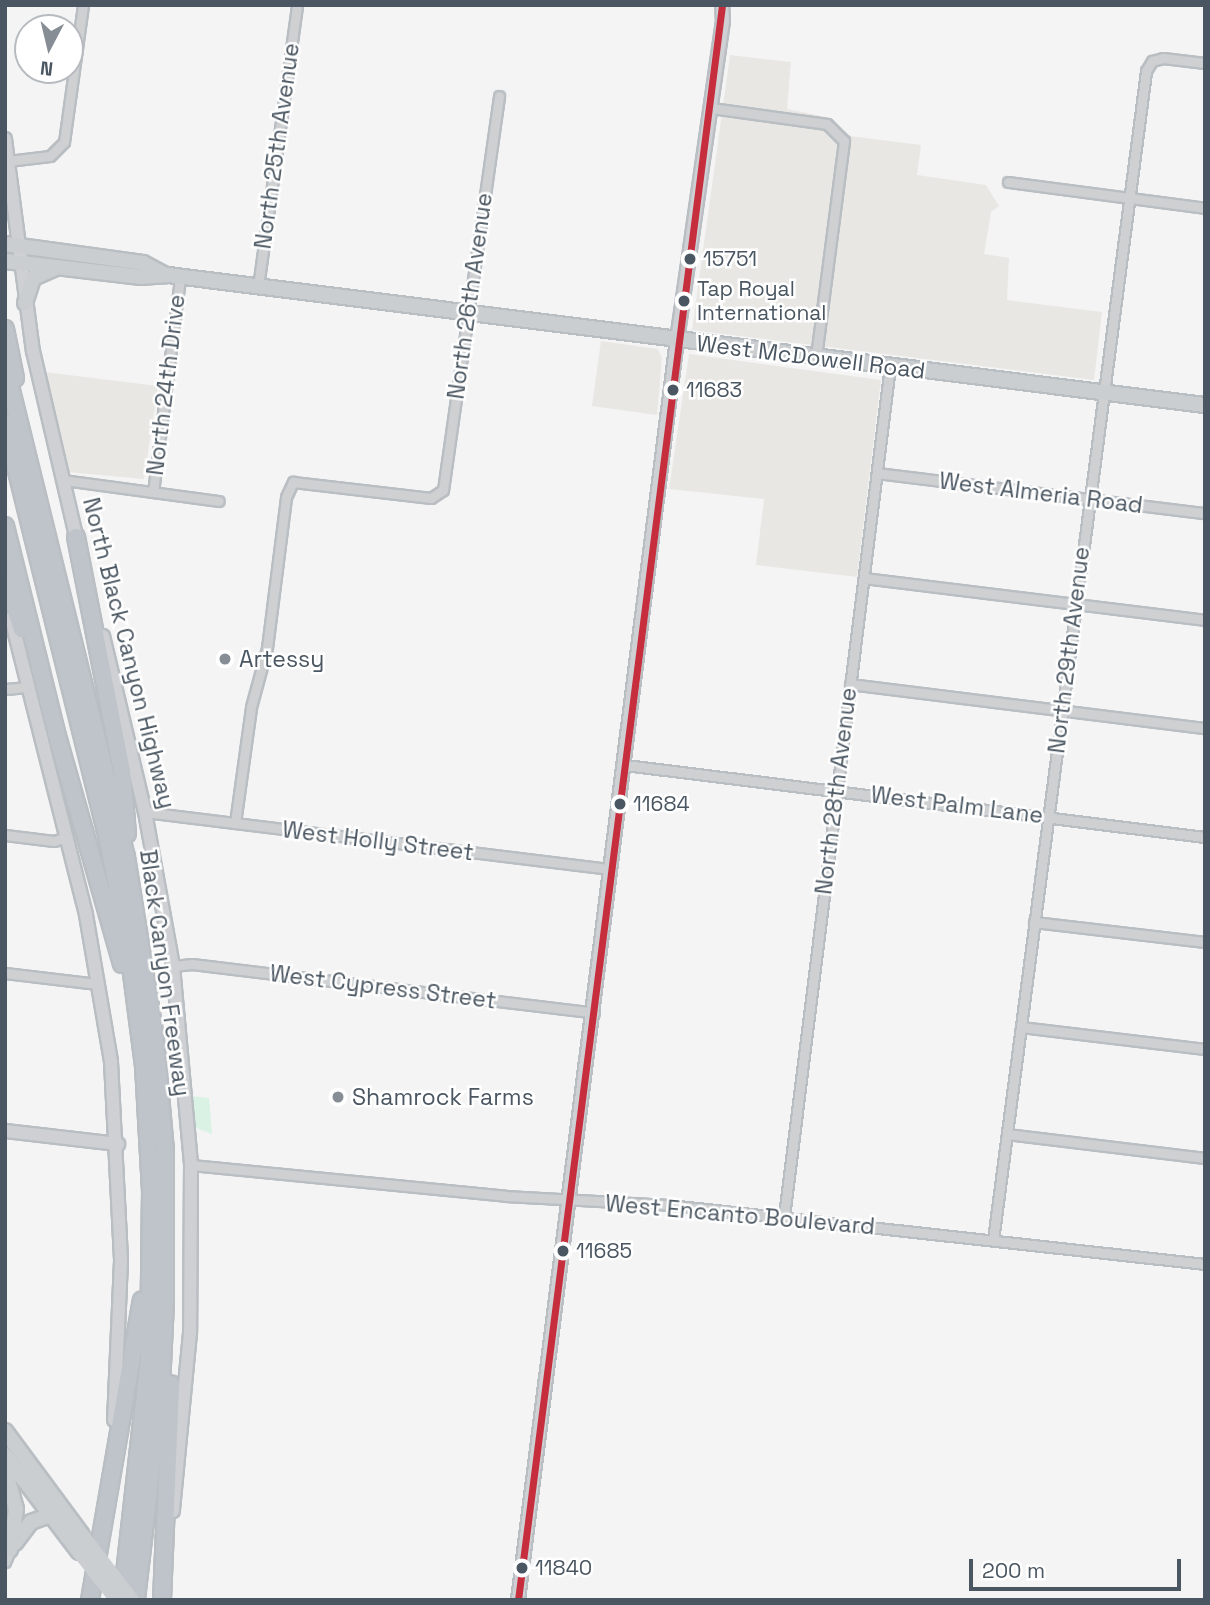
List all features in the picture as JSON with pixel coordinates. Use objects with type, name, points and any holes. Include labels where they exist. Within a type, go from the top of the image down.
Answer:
[{"type":"highway","points":[[5,329],[28,453]]},
{"type":"highway","name":"Black Canyon Freeway","points":[[5,366],[126,858],[157,1051],[165,1162],[166,1270],[161,1386],[134,1600]]},
{"type":"highway","points":[[5,423],[107,835],[128,943],[144,1066],[151,1191],[149,1359],[117,1600]]},
{"type":"highway","name":"Black Canyon Freeway","points":[[5,461],[95,827],[122,964],[139,1125],[142,1297],[134,1429],[117,1600]]},
{"type":"highway","points":[[5,526],[57,736]]},
{"type":"highway","points":[[76,537],[124,784],[126,858]]},
{"type":"highway","points":[[5,578],[57,736],[122,964]]},
{"type":"highway","points":[[164,1572],[171,1372],[166,1270]]},
{"type":"highway","points":[[90,1600],[142,1297]]},
{"type":"highway","name":"North Black Canyon Highway","points":[[162,1600],[164,1572]]},
{"type":"main road","points":[[518,1600],[677,340],[723,22],[722,5]]},
{"type":"main road","points":[[723,22],[731,5]]},
{"type":"main road","name":"North Black Canyon Highway","points":[[5,139],[12,245],[22,263],[25,303],[76,537],[145,812],[173,966],[191,1165],[190,1333],[164,1572]]},
{"type":"main road","name":"West McDowell Road","points":[[12,245],[143,262],[174,276]]},
{"type":"main road","name":"West McDowell Road","points":[[5,261],[141,277],[174,276],[1205,405]]},
{"type":"main road","points":[[25,303],[33,278],[58,268]]},
{"type":"main road","points":[[5,593],[67,837],[111,1062],[118,1144],[121,1316],[102,1531]]},
{"type":"main road","points":[[5,1131],[118,1144]]},
{"type":"main road","points":[[5,1430],[82,1535],[134,1600]]},
{"type":"main road","points":[[5,1455],[117,1600]]},
{"type":"main road","points":[[5,1469],[16,1509],[8,1556]]},
{"type":"main road","points":[[8,1556],[32,1522],[50,1514]]},
{"type":"street","points":[[8,161],[50,156],[64,142],[83,5]]},
{"type":"street","name":"North 25th Avenue","points":[[258,287],[297,5]]},
{"type":"street","name":"North 29th Avenue","points":[[993,1240],[1074,604],[1145,79],[1152,61],[1205,63]]},
{"type":"street","name":"North 26th Avenue","points":[[235,823],[251,707],[267,648],[286,497],[293,482],[431,498],[440,494],[499,96]]},
{"type":"street","points":[[711,108],[827,124],[844,141],[816,357]]},
{"type":"street","points":[[1008,183],[1205,208]]},
{"type":"street","name":"North 24th Drive","points":[[153,492],[174,276]]},
{"type":"street","name":"North 28th Avenue","points":[[784,1216],[890,366]]},
{"type":"street","name":"West Almeria Road","points":[[877,473],[1205,513]]},
{"type":"street","points":[[64,480],[219,501]]},
{"type":"street","points":[[864,578],[1205,620]]},
{"type":"street","points":[[850,684],[1205,728]]},
{"type":"street","points":[[5,689],[28,688]]},
{"type":"street","name":"West Palm Lane","points":[[625,765],[1205,837]]},
{"type":"street","name":"West Holly Street","points":[[145,812],[611,869]]},
{"type":"street","points":[[5,835],[54,841],[67,837]]},
{"type":"street","points":[[1034,922],[1205,942]]},
{"type":"street","name":"West Cypress Street","points":[[173,966],[192,964],[594,1013]]},
{"type":"street","points":[[5,973],[97,984]]},
{"type":"street","points":[[1021,1027],[1205,1049]]},
{"type":"street","points":[[1007,1134],[1205,1158]]},
{"type":"street","name":"West Encanto Boulevard","points":[[191,1165],[569,1202],[669,1205],[784,1216],[1205,1264]]},
{"type":"shaded area","points":[[730,55],[791,62],[787,109],[831,118],[850,136],[921,145],[917,175],[986,185],[999,206],[991,212],[984,254],[1009,258],[1007,300],[1102,312],[1094,380],[692,330]]},
{"type":"shaded area","points":[[601,341],[658,349],[662,358],[657,415],[592,406]]},
{"type":"shaded area","points":[[689,354],[881,380],[857,577],[756,565],[764,499],[669,489]]},
{"type":"shaded area","points":[[44,372],[158,386],[144,479],[67,472]]},
{"type":"green space","points":[[191,1096],[209,1098],[212,1134],[194,1127]]},
{"type":"transit line","points":[[518,1600],[722,5]]},
{"type":"place","name":"15751","points":[[690,259]]},
{"type":"place","name":"Tap Royal International","points":[[684,301]]},
{"type":"place","name":"11683","points":[[673,390]]},
{"type":"place","name":"Artessy","points":[[225,659]]},
{"type":"place","name":"11684","points":[[620,804]]},
{"type":"place","name":"Shamrock Farms","points":[[338,1097]]},
{"type":"place","name":"11685","points":[[563,1251]]},
{"type":"place","name":"11840","points":[[522,1568]]}]
